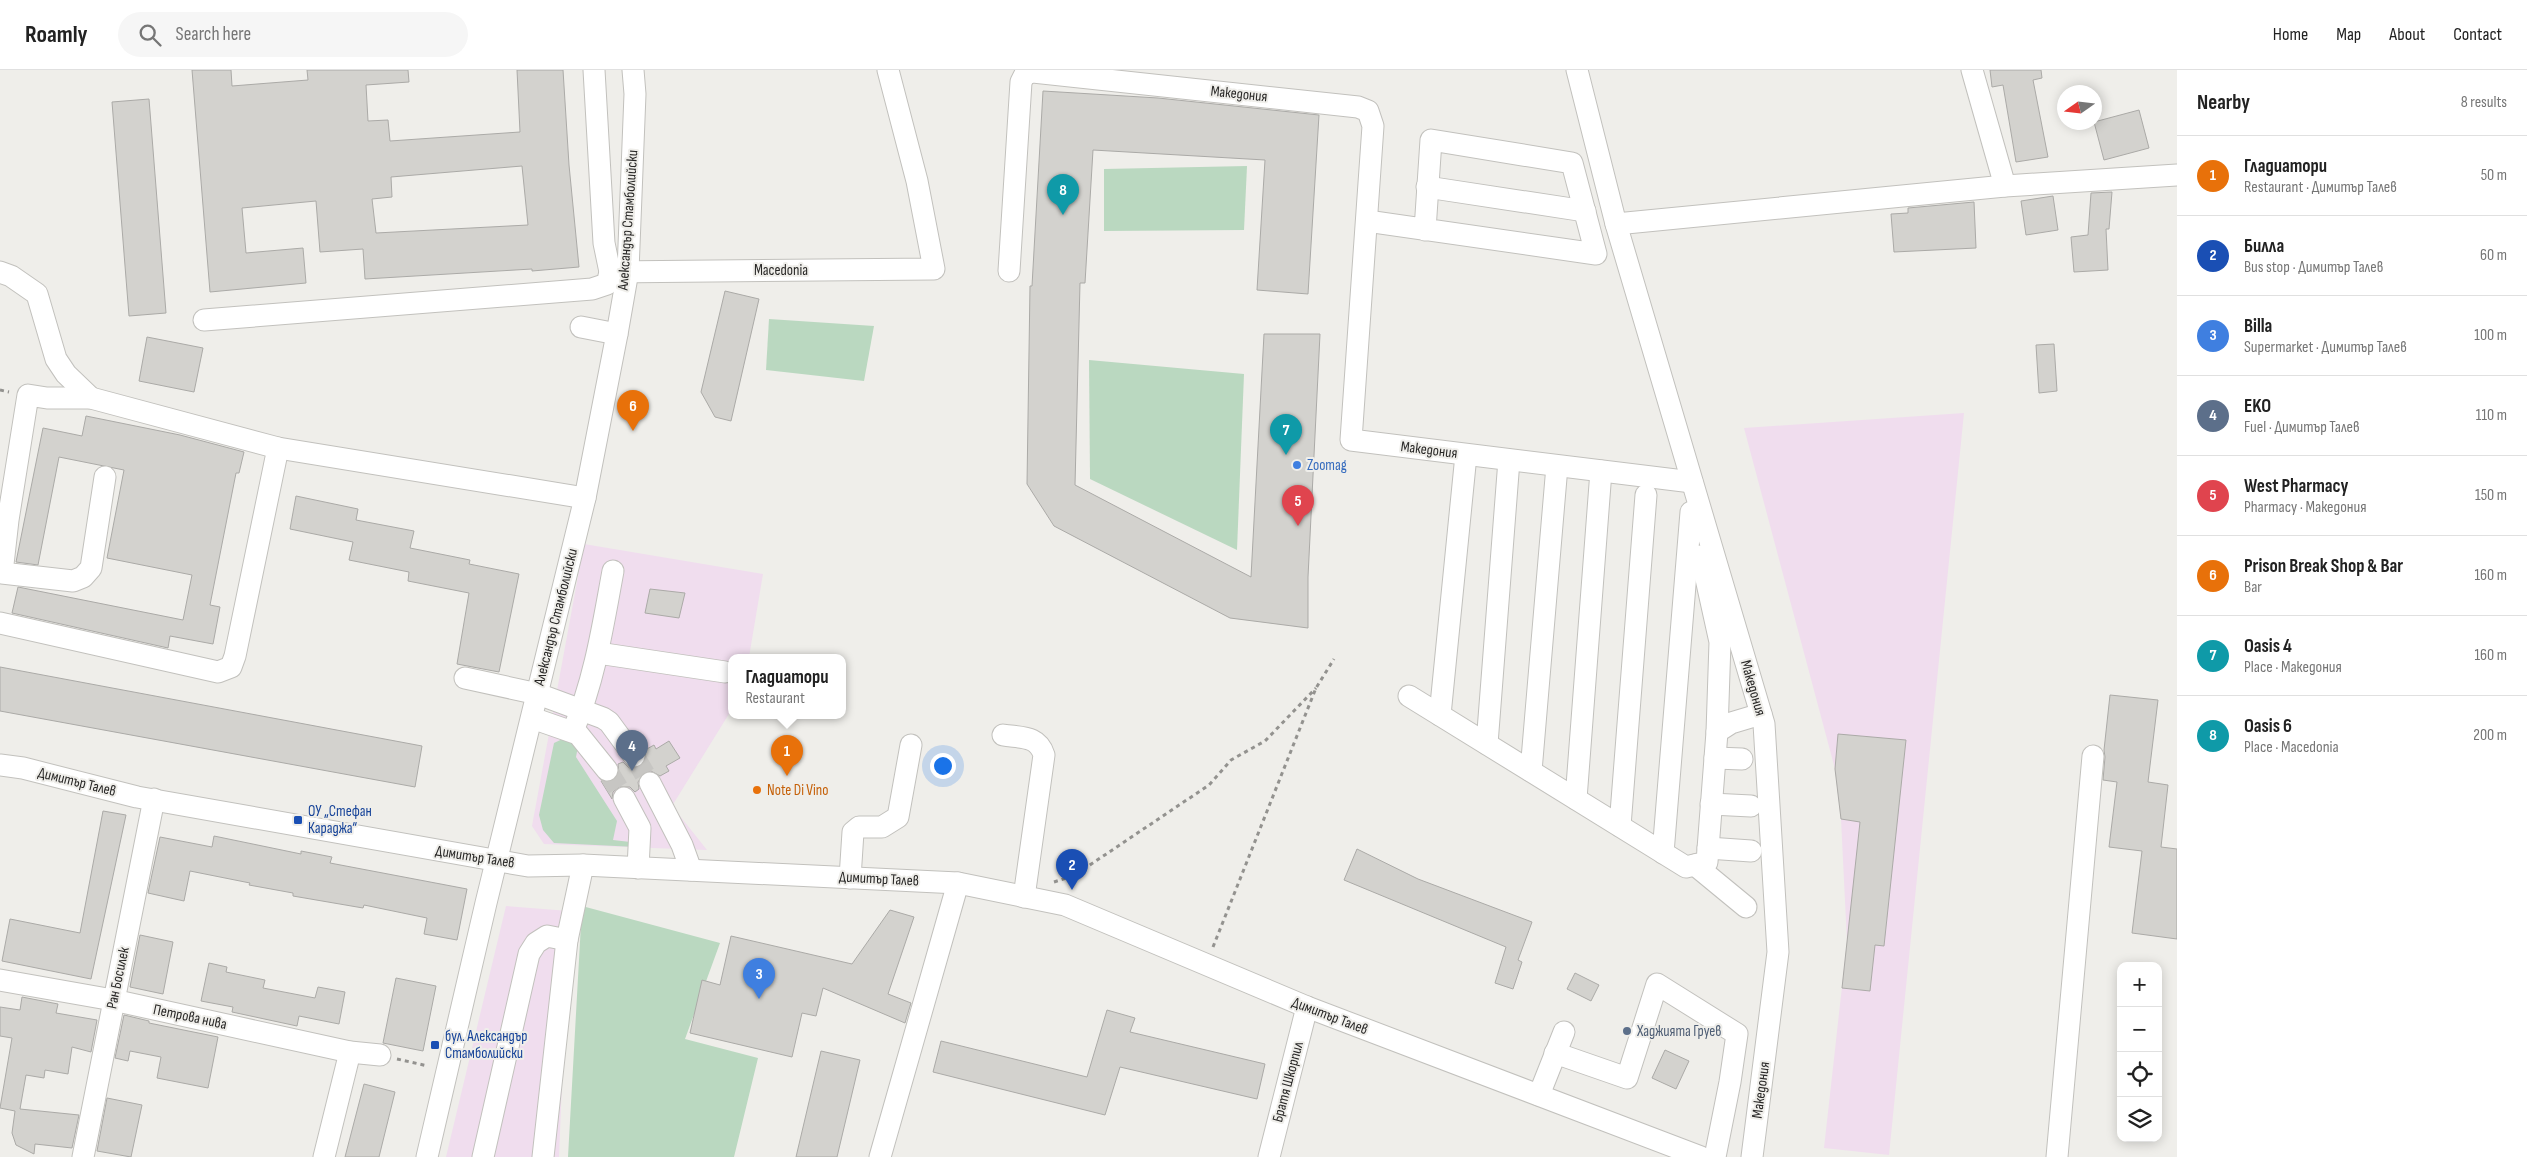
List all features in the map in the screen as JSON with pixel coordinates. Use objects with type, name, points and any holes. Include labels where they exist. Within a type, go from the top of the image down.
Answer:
[{"type":"street","points":[[204,320],[592,289],[607,284],[619,271],[604,243],[594,70]]},
{"type":"street","name":"Александър Стамболийски","points":[[427,1157],[585,498],[617,334],[619,271],[635,94],[633,70]]},
{"type":"street","name":"Macedonia","points":[[619,271],[934,269],[917,181],[888,70]]},
{"type":"street","points":[[1577,70],[1616,224],[1692,482]]},
{"type":"street","points":[[1972,70],[2005,186]]},
{"type":"street","name":"Македония","points":[[1010,271],[1021,82],[1025,74],[1033,72],[1358,107],[1368,112],[1373,126],[1351,440],[1692,482],[1764,724],[1778,952],[1752,1157]]},
{"type":"street","points":[[1367,222],[1424,230],[1596,254],[1572,163],[1431,140],[1424,230]]},
{"type":"street","points":[[1616,224],[2005,186],[2177,175]]},
{"type":"street","points":[[1428,187],[1585,211]]},
{"type":"street","points":[[0,272],[11,276],[37,294],[56,359],[66,374],[91,398]]},
{"type":"street","points":[[581,327],[617,334]]},
{"type":"street","points":[[105,477],[91,568],[83,578],[73,581],[2,573],[8,520],[28,395],[47,398],[91,398],[278,448],[585,498]]},
{"type":"street","points":[[0,623],[218,672],[230,667],[235,656],[278,448]]},
{"type":"street","points":[[1440,715],[1466,455]]},
{"type":"street","points":[[1487,744],[1509,460]]},
{"type":"street","points":[[1532,771],[1557,466]]},
{"type":"street","points":[[1576,799],[1602,471]]},
{"type":"street","points":[[1620,826],[1646,495]]},
{"type":"street","points":[[1409,696],[1532,771],[1576,799],[1663,853],[1686,867],[1707,862],[1717,732],[1720,642],[1691,512],[1663,853]]},
{"type":"street","points":[[573,731],[582,710],[598,653],[613,571]]},
{"type":"street","points":[[598,653],[725,672]]},
{"type":"street","points":[[465,678],[538,694],[609,722],[634,756]]},
{"type":"street","points":[[1717,732],[1731,723],[1761,714]]},
{"type":"street","points":[[532,718],[573,731],[607,770]]},
{"type":"street","points":[[1003,735],[1036,740],[1044,755],[1024,897]]},
{"type":"street","points":[[850,878],[853,832],[858,827],[882,827],[898,817],[911,745]]},
{"type":"street","points":[[2057,1157],[2092,756]]},
{"type":"street","points":[[1715,758],[1742,759]]},
{"type":"street","name":"Димитър Талев","points":[[0,765],[23,768],[154,799],[528,866],[583,865],[958,883],[1065,905],[1307,1007],[1701,1157]]},
{"type":"street","points":[[650,783],[682,845],[691,870]]},
{"type":"street","points":[[624,798],[640,828],[638,868]]},
{"type":"street","name":"Ран Босилек","points":[[83,1157],[154,799]]},
{"type":"street","points":[[1712,804],[1751,806]]},
{"type":"street","points":[[1708,848],[1751,851]]},
{"type":"street","points":[[543,1157],[567,940],[583,865]]},
{"type":"street","points":[[1695,865],[1746,907]]},
{"type":"street","points":[[880,1157],[958,883]]},
{"type":"street","points":[[483,1157],[528,954],[536,943],[547,936],[567,940]]},
{"type":"street","name":"Петрова нива","points":[[0,980],[113,1000],[350,1052],[380,1055]]},
{"type":"street","points":[[1555,1053],[1627,1078],[1657,984],[1736,1034],[1730,1082],[1715,1157]]},
{"type":"street","name":"Братя Шкорпил","points":[[1269,1157],[1307,1007]]},
{"type":"street","points":[[1539,1096],[1564,1032]]},
{"type":"street","points":[[324,1157],[350,1052]]},
{"type":"path","points":[[1206,964],[1316,688],[1334,659]]},
{"type":"path","points":[[1051,887],[1054,882],[1075,875],[1209,786],[1231,760],[1265,741],[1316,688]]},
{"type":"path","points":[[380,1055],[448,1071]]},
{"type":"shaded area","points":[[1964,413],[1889,1155],[1824,1148],[1847,942],[1841,819],[1835,769],[1744,428]]},
{"type":"shaded area","points":[[584,544],[763,574],[750,654],[728,654],[728,715],[672,806],[707,850],[544,844],[532,826]]},
{"type":"shaded area","points":[[506,906],[569,911],[559,1157],[446,1157]]},
{"type":"green space","points":[[1247,166],[1244,230],[1104,231],[1104,169]]},
{"type":"green space","points":[[769,319],[874,326],[864,381],[766,370]]},
{"type":"green space","points":[[1089,360],[1244,374],[1237,550],[1090,479]]},
{"type":"green space","points":[[571,735],[579,741],[576,757],[617,821],[613,840],[639,843],[636,847],[554,843],[543,830],[539,815],[554,743]]},
{"type":"green space","points":[[582,906],[720,943],[685,1039],[758,1058],[734,1157],[568,1157]]},
{"type":"building","points":[[192,70],[231,70],[232,86],[308,80],[307,70],[408,70],[409,82],[366,85],[368,121],[388,120],[390,141],[520,132],[517,70],[563,70],[569,165],[579,267],[365,279],[363,249],[320,252],[316,201],[242,208],[246,253],[303,248],[306,283],[210,292]],"holes":[[[522,166],[528,225],[376,233],[372,199],[392,197],[391,177]]]},
{"type":"building","points":[[1990,70],[2041,70],[2042,78],[2033,80],[2048,157],[2016,162],[2003,85],[1992,87]]},
{"type":"building","points":[[1043,91],[1158,98],[1319,115],[1308,294],[1257,290],[1265,160],[1093,150],[1085,283],[1080,283],[1075,485],[1251,577],[1264,334],[1320,334],[1308,577],[1308,628],[1230,618],[1054,526],[1027,484],[1030,286],[1032,286]]},
{"type":"building","points":[[149,99],[166,313],[129,316],[112,102]]},
{"type":"building","points":[[2139,110],[2149,148],[2104,160],[2096,130],[2102,130],[2102,120]]},
{"type":"building","points":[[2112,192],[2109,229],[2106,229],[2108,270],[2074,272],[2071,237],[2088,235],[2091,193]]},
{"type":"building","points":[[2053,196],[2058,230],[2026,235],[2021,201]]},
{"type":"building","points":[[1974,202],[1976,248],[1894,252],[1891,214],[1908,213],[1908,208]]},
{"type":"building","points":[[725,291],[759,299],[731,421],[715,417],[701,392]]},
{"type":"building","points":[[147,337],[203,348],[194,392],[139,381]]},
{"type":"building","points":[[2054,344],[2057,391],[2039,393],[2036,345]]},
{"type":"building","points":[[86,416],[180,435],[244,452],[239,473],[236,473],[210,605],[220,607],[213,644],[170,636],[168,648],[12,613],[18,587],[183,620],[192,575],[107,558],[124,470],[59,457],[38,565],[16,562],[43,428],[82,436]]},
{"type":"building","points":[[296,496],[358,509],[356,520],[414,531],[410,548],[470,560],[469,564],[519,574],[499,672],[457,664],[469,593],[408,581],[409,572],[349,560],[353,542],[290,529]]},
{"type":"building","points":[[650,589],[685,593],[679,618],[645,613]]},
{"type":"building","points":[[0,667],[422,746],[415,787],[0,711]]},
{"type":"building","points":[[2110,695],[2158,700],[2148,782],[2168,785],[2161,847],[2177,849],[2177,939],[2132,933],[2142,851],[2109,847],[2117,782],[2103,780]]},
{"type":"building","points":[[1838,734],[1906,740],[1884,946],[1875,945],[1870,991],[1842,988],[1860,822],[1841,819],[1835,769]]},
{"type":"building","points":[[669,741],[680,758],[666,766],[669,771],[660,776],[651,771],[645,772],[638,782],[639,789],[635,792],[630,787],[619,787],[613,792],[612,799],[601,781],[608,782],[615,779],[619,774],[618,764],[623,762],[629,768],[641,766],[646,761],[645,750],[654,745],[656,749]]},
{"type":"building","points":[[103,811],[126,815],[91,979],[2,961],[10,919],[80,933]]},
{"type":"building","points":[[214,836],[301,854],[301,851],[332,857],[330,863],[467,889],[457,940],[424,934],[427,918],[364,905],[363,908],[293,896],[293,893],[190,871],[184,901],[148,893],[160,837],[212,847]]},
{"type":"building","points":[[1357,849],[1418,879],[1532,922],[1518,960],[1522,962],[1513,989],[1495,983],[1506,947],[1344,880]]},
{"type":"building","points":[[890,910],[914,917],[888,994],[911,1003],[905,1023],[823,988],[816,1016],[802,1013],[792,1057],[690,1033],[702,980],[720,985],[731,936],[852,964]]},
{"type":"building","points":[[140,935],[173,942],[163,994],[130,987]]},
{"type":"building","points":[[209,963],[227,967],[226,972],[265,980],[263,988],[315,998],[318,987],[345,992],[339,1024],[299,1016],[297,1026],[232,1012],[233,1007],[201,1001]]},
{"type":"building","points":[[1575,973],[1599,985],[1591,1001],[1567,989]]},
{"type":"building","points":[[396,978],[436,986],[423,1051],[383,1043]]},
{"type":"building","points":[[22,997],[58,1004],[56,1013],[97,1020],[91,1052],[72,1047],[68,1074],[45,1070],[44,1078],[26,1075],[20,1109],[79,1115],[72,1148],[35,1144],[34,1154],[16,1145],[12,1133],[15,1111],[0,1108],[12,1038],[0,1036],[0,1007],[20,1010]]},
{"type":"building","points":[[1107,1010],[1135,1018],[1130,1032],[1265,1064],[1257,1099],[1120,1067],[1105,1115],[933,1072],[941,1041],[1087,1077]]},
{"type":"building","points":[[124,1015],[149,1021],[149,1023],[218,1037],[208,1088],[157,1078],[161,1057],[130,1051],[128,1061],[115,1058]]},
{"type":"building","points":[[1665,1050],[1689,1061],[1676,1089],[1652,1078]]},
{"type":"building","points":[[821,1051],[860,1060],[837,1157],[796,1157]]},
{"type":"building","points":[[364,1084],[395,1092],[379,1157],[345,1157]]},
{"type":"building","points":[[107,1098],[142,1105],[131,1157],[97,1151]]},
{"type":"tunnel","points":[[634,756],[650,783]]},
{"type":"tunnel","points":[[607,770],[624,798]]},
{"type":"place","name":"Oasis 6","points":[[1063,215]]},
{"type":"place","name":"Prison Break Shop & Bar","points":[[633,431]]},
{"type":"place","name":"Oasis 4","points":[[1286,455]]},
{"type":"place","name":"Zoomag","points":[[1297,465]]},
{"type":"place","name":"West Pharmacy","points":[[1298,526]]},
{"type":"place","name":"EKO","points":[[632,771]]},
{"type":"place","name":"Гладиатори","points":[[787,776]]},
{"type":"place","name":"Note Di Vino","points":[[757,790]]},
{"type":"place","name":"ОУ „Стефан Караджа“","points":[[298,820]]},
{"type":"place","name":"Билла","points":[[1072,890]]},
{"type":"place","name":"Billa","points":[[759,999]]},
{"type":"place","name":"Хаджията Груев","points":[[1627,1031]]},
{"type":"place","name":"бул. Александър Стамболийски","points":[[435,1045]]}]
